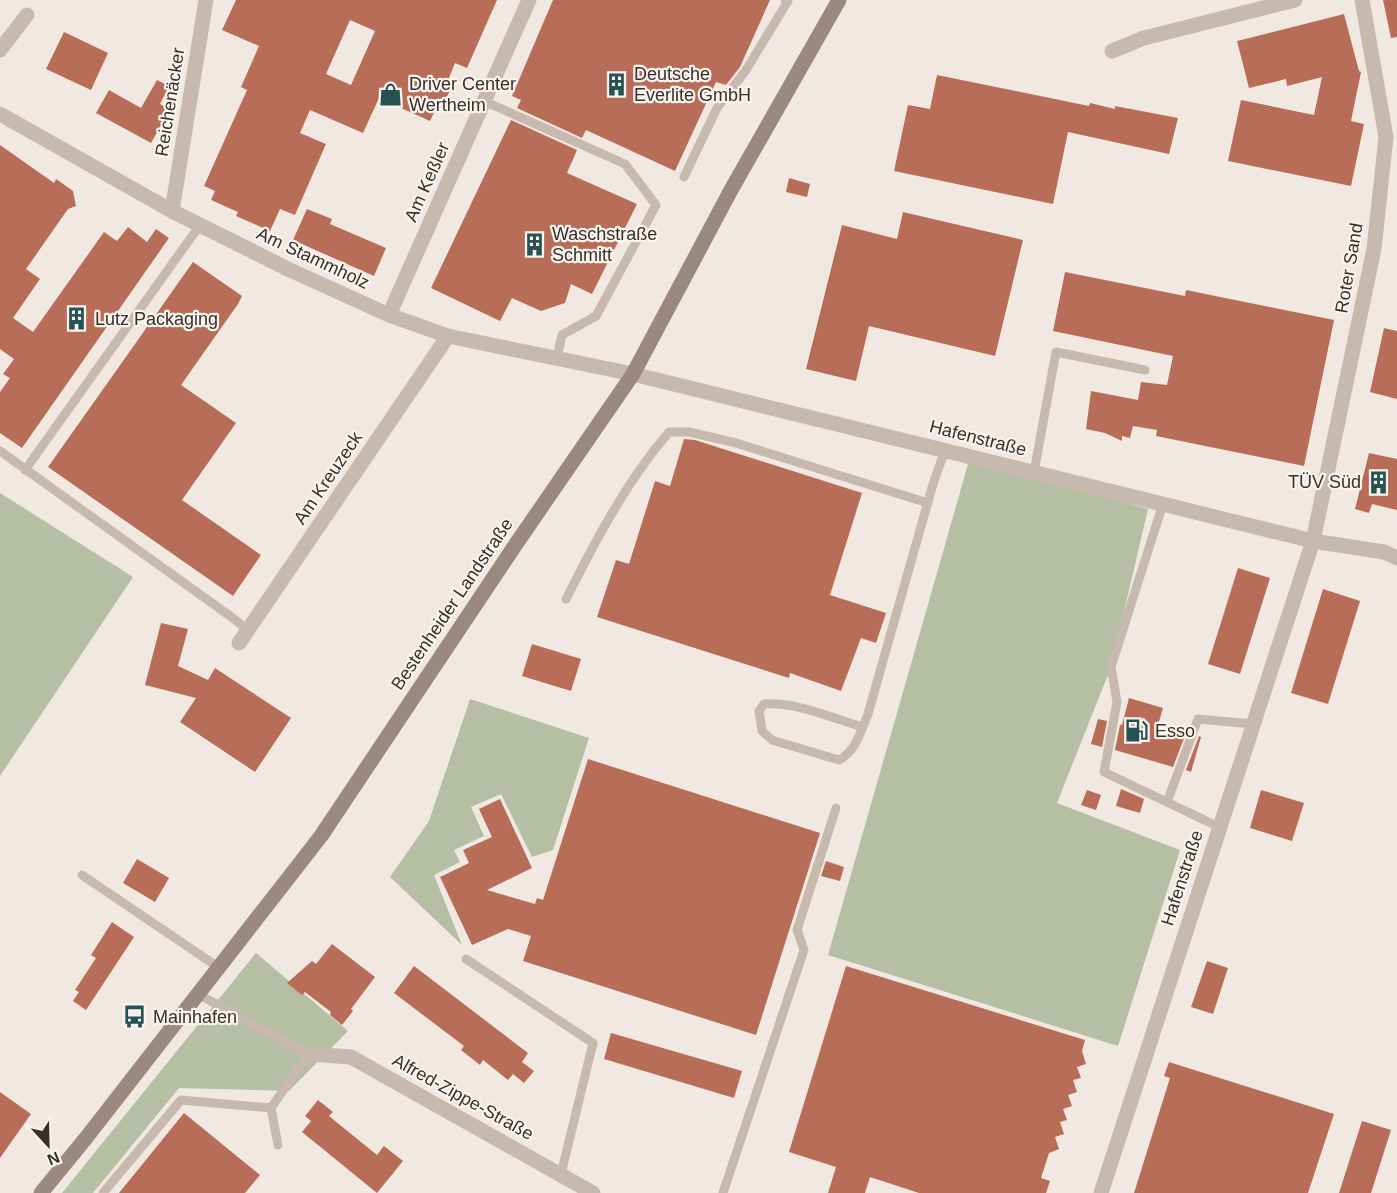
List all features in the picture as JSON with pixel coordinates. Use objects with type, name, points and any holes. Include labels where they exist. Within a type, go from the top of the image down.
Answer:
[{"type":"main road","name":"Bestenheider Landstraße","points":[[41,1193],[321,836],[516,544],[633,374],[731,190],[839,0]]},
{"type":"street","name":"Reichenäcker","points":[[172,211],[206,0]]},
{"type":"street","name":"Am Keßler","points":[[389,315],[529,0]]},
{"type":"street","points":[[1112,51],[1144,38],[1295,0]]},
{"type":"street","name":"Roter Sand","points":[[1312,541],[1374,249],[1386,137],[1362,0]]},
{"type":"street","points":[[0,51],[27,15]]},
{"type":"street","name":"Am Stammholz","points":[[0,114],[172,211],[290,270],[389,315],[448,336],[633,374]]},
{"type":"street","name":"Am Kreuzeck","points":[[243,637],[448,336]]},
{"type":"street","name":"Hafenstraße","points":[[633,374],[1312,541],[1384,552],[1397,558]]},
{"type":"street","name":"Hafenstraße","points":[[1101,1193],[1312,541]]},
{"type":"street","name":"Alfred-Zippe-Straße","points":[[308,1054],[351,1057],[592,1193]]},
{"type":"lane","points":[[684,177],[717,108],[746,70],[788,2],[785,0]]},
{"type":"lane","points":[[484,101],[625,164],[656,205],[596,316],[562,334],[557,358]]},
{"type":"lane","points":[[26,470],[200,225]]},
{"type":"lane","points":[[1034,472],[1056,352],[1145,370]]},
{"type":"lane","points":[[566,598],[606,522],[648,456],[669,432],[689,432],[736,443],[928,502]]},
{"type":"lane","points":[[863,727],[789,706],[764,704],[759,711],[762,731],[771,740],[839,760],[848,755],[858,739],[863,727],[875,692],[928,502],[945,450]]},
{"type":"lane","points":[[0,451],[230,616],[243,637]]},
{"type":"lane","points":[[1163,504],[1111,667],[1117,702],[1104,772],[1219,827]]},
{"type":"lane","points":[[1167,802],[1198,719],[1253,724]]},
{"type":"lane","points":[[723,1193],[804,950],[797,930],[836,808]]},
{"type":"lane","points":[[82,875],[218,967]]},
{"type":"lane","points":[[466,959],[593,1043],[561,1174]]},
{"type":"lane","points":[[198,994],[308,1054],[271,1108],[278,1145]]},
{"type":"lane","points":[[103,1193],[181,1100],[271,1108]]},
{"type":"green space","points":[[970,457],[1148,509],[1111,667],[1057,803],[1180,850],[1118,1046],[828,955]]},
{"type":"green space","points":[[0,493],[133,577],[0,776]]},
{"type":"green space","points":[[470,699],[589,738],[553,850],[532,857],[501,794],[471,807],[484,836],[454,850],[460,862],[434,875],[462,945],[390,877],[429,821]]},
{"type":"green space","points":[[256,953],[348,1031],[289,1091],[179,1088],[93,1193],[62,1193]]},
{"type":"building","points":[[236,0],[497,0],[467,68],[455,63],[445,88],[450,90],[444,104],[439,102],[430,121],[379,98],[363,133],[310,110],[300,133],[326,144],[295,215],[280,209],[270,231],[236,216],[238,212],[211,200],[215,191],[204,186],[247,90],[241,87],[259,46],[222,30]],"holes":[[[350,20],[375,31],[351,85],[326,74]]]},
{"type":"building","name":"Deutsche Everlite GmbH","points":[[553,0],[770,0],[740,67],[726,85],[716,82],[675,171],[586,130],[582,138],[517,108],[521,100],[512,96]]},
{"type":"building","points":[[1383,0],[1397,0],[1397,37],[1391,38]]},
{"type":"building","points":[[1344,14],[1361,72],[1351,121],[1364,124],[1351,186],[1228,161],[1241,100],[1314,115],[1322,77],[1287,86],[1286,79],[1249,88],[1237,41]]},
{"type":"building","points":[[64,32],[108,53],[91,90],[46,69]]},
{"type":"building","points":[[937,75],[1089,106],[1090,103],[1115,109],[1115,106],[1178,118],[1169,154],[1068,132],[1053,204],[894,171],[908,105],[930,109]]},
{"type":"building","points":[[157,80],[169,86],[160,104],[170,109],[151,143],[96,113],[109,90],[141,108]]},
{"type":"building","name":"Waschstraße Schmitt","points":[[511,120],[577,150],[567,173],[637,204],[592,294],[571,284],[565,303],[541,311],[512,298],[500,321],[431,288]]},
{"type":"building","points":[[0,145],[54,183],[56,179],[73,191],[76,206],[68,209],[26,269],[40,279],[13,318],[33,332],[104,232],[117,241],[128,227],[147,242],[156,229],[169,238],[22,448],[0,433],[0,392],[10,378],[3,374],[14,359],[0,349]]},
{"type":"building","points":[[789,178],[810,184],[807,197],[786,192]]},
{"type":"building","points":[[307,209],[332,219],[330,224],[386,248],[374,276],[293,240]]},
{"type":"building","points":[[903,212],[1023,240],[995,356],[869,326],[856,381],[806,369],[842,225],[897,239]]},
{"type":"building","points":[[193,262],[242,296],[181,385],[236,423],[182,500],[261,555],[233,596],[48,467]]},
{"type":"building","points":[[1065,272],[1185,296],[1186,290],[1334,320],[1304,466],[1156,436],[1157,430],[1133,426],[1130,438],[1122,436],[1122,441],[1105,433],[1086,429],[1091,391],[1138,400],[1141,382],[1167,385],[1173,356],[1053,331]]},
{"type":"building","points":[[1384,328],[1397,331],[1397,399],[1370,392]]},
{"type":"building","points":[[684,439],[695,440],[862,493],[830,595],[886,613],[876,643],[861,638],[841,691],[790,673],[789,678],[597,617],[616,560],[629,564],[655,481],[670,486]]},
{"type":"building","name":"TÜV Süd","points":[[1369,453],[1397,459],[1397,510],[1372,504],[1369,513],[1355,509]]},
{"type":"building","points":[[1238,568],[1270,578],[1240,674],[1208,664]]},
{"type":"building","points":[[1323,589],[1360,601],[1328,704],[1291,693]]},
{"type":"building","points":[[161,623],[188,629],[178,666],[208,680],[215,668],[291,718],[255,772],[180,722],[196,698],[145,685]]},
{"type":"building","points":[[532,644],[581,659],[571,691],[522,676]]},
{"type":"building","name":"Esso","points":[[1129,698],[1163,708],[1158,725],[1186,733],[1173,767],[1115,750]]},
{"type":"building","points":[[1098,719],[1107,721],[1102,747],[1091,744]]},
{"type":"building","points":[[1199,736],[1201,737],[1191,772],[1186,770]]},
{"type":"building","points":[[588,759],[820,833],[756,1035],[523,961],[531,936],[508,929],[472,945],[440,877],[469,863],[463,850],[492,837],[479,809],[500,799],[532,868],[487,890],[535,904],[537,898],[543,900]]},
{"type":"building","points":[[1121,789],[1144,799],[1140,813],[1116,806]]},
{"type":"building","points":[[1087,790],[1101,795],[1096,810],[1081,805]]},
{"type":"building","points":[[1261,790],[1304,803],[1292,841],[1250,828]]},
{"type":"building","points":[[137,859],[169,878],[155,902],[123,883]]},
{"type":"building","points":[[826,861],[844,867],[840,881],[821,876]]},
{"type":"building","points":[[112,922],[134,937],[86,1010],[73,1001],[79,992],[75,990],[96,958],[91,955]]},
{"type":"building","points":[[332,944],[375,977],[342,1025],[330,1015],[331,1012],[305,992],[302,995],[287,983],[312,961],[316,964]]},
{"type":"building","points":[[1207,961],[1228,968],[1213,1014],[1191,1007]]},
{"type":"building","points":[[414,966],[528,1053],[522,1062],[534,1071],[524,1083],[513,1074],[508,1080],[483,1060],[480,1065],[461,1050],[464,1046],[394,993]]},
{"type":"building","points":[[846,966],[1085,1040],[1082,1051],[1086,1064],[1077,1067],[1081,1078],[1073,1080],[1077,1092],[1068,1095],[1072,1106],[1063,1109],[1067,1120],[1060,1122],[1064,1134],[1055,1137],[1059,1149],[1049,1153],[1041,1178],[1050,1181],[1046,1193],[919,1193],[870,1177],[865,1193],[828,1193],[836,1167],[789,1152]]},
{"type":"building","points":[[611,1033],[742,1071],[734,1098],[604,1059]]},
{"type":"building","points":[[1169,1062],[1334,1114],[1308,1193],[1134,1193],[1170,1078],[1164,1076]]},
{"type":"building","points":[[0,1092],[31,1114],[0,1158]]},
{"type":"building","points":[[318,1100],[333,1112],[329,1116],[377,1155],[384,1146],[403,1161],[377,1193],[302,1132],[311,1121],[305,1116]]},
{"type":"building","points":[[184,1113],[260,1175],[245,1193],[119,1193]]},
{"type":"building","points":[[1362,1121],[1391,1130],[1371,1193],[1339,1193]]},
{"type":"place","name":"Deutsche Everlite GmbH","points":[[616,84]]},
{"type":"place","name":"Driver Center Wertheim","points":[[391,94]]},
{"type":"place","name":"Waschstraße Schmitt","points":[[534,244]]},
{"type":"place","name":"Lutz Packaging","points":[[77,319]]},
{"type":"place","name":"TÜV Süd","points":[[1379,482]]},
{"type":"place","name":"Esso","points":[[1137,731]]},
{"type":"place","name":"Mainhafen","points":[[135,1017]]}]
